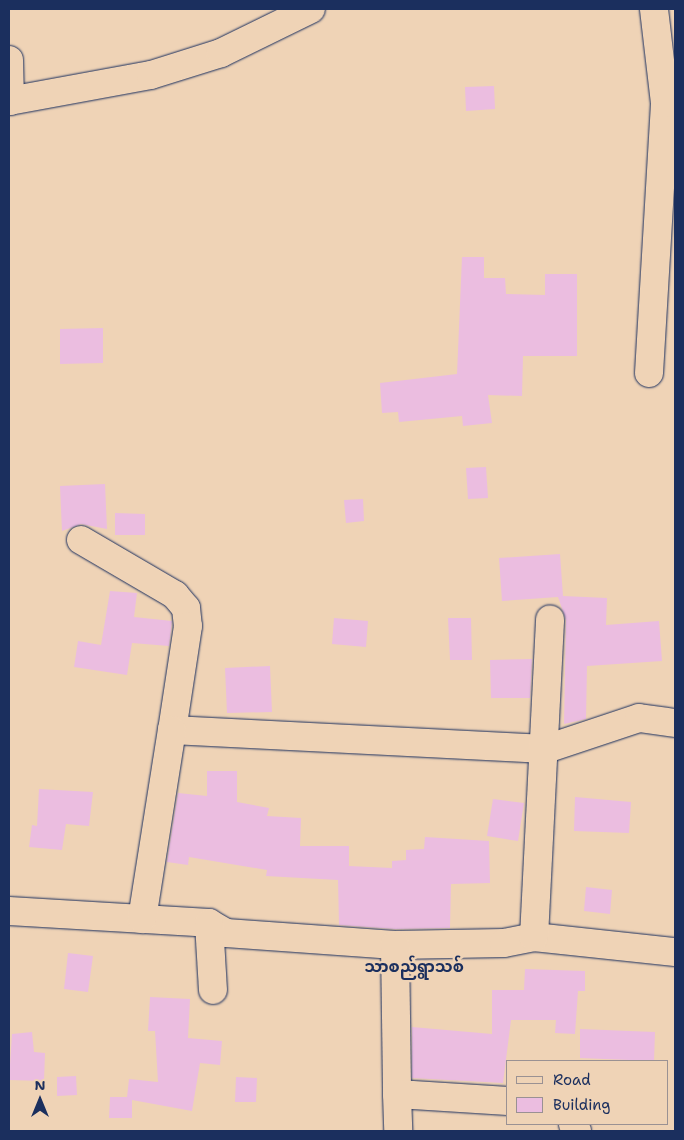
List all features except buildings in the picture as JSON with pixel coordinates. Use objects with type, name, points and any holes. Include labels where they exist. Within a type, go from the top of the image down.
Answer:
[{"type":"street","points":[[9,60],[9,101],[168,70],[222,53],[311,9]]},
{"type":"street","points":[[649,373],[665,103],[654,9]]},
{"type":"street","points":[[81,540],[175,595],[186,608],[188,626],[142,919]]},
{"type":"street","points":[[534,937],[546,749],[550,619]]},
{"type":"street","points":[[172,730],[546,749],[639,718],[675,723]]},
{"type":"street","points":[[9,911],[209,923],[226,933],[395,945],[504,943],[534,937],[675,952]]},
{"type":"street","points":[[209,923],[213,990]]},
{"type":"street","points":[[395,945],[398,1131]]},
{"type":"street","points":[[397,1094],[507,1102]]},
{"type":"district","name":"သာစည်ရွာသစ်","points":[[414,967]]}]
